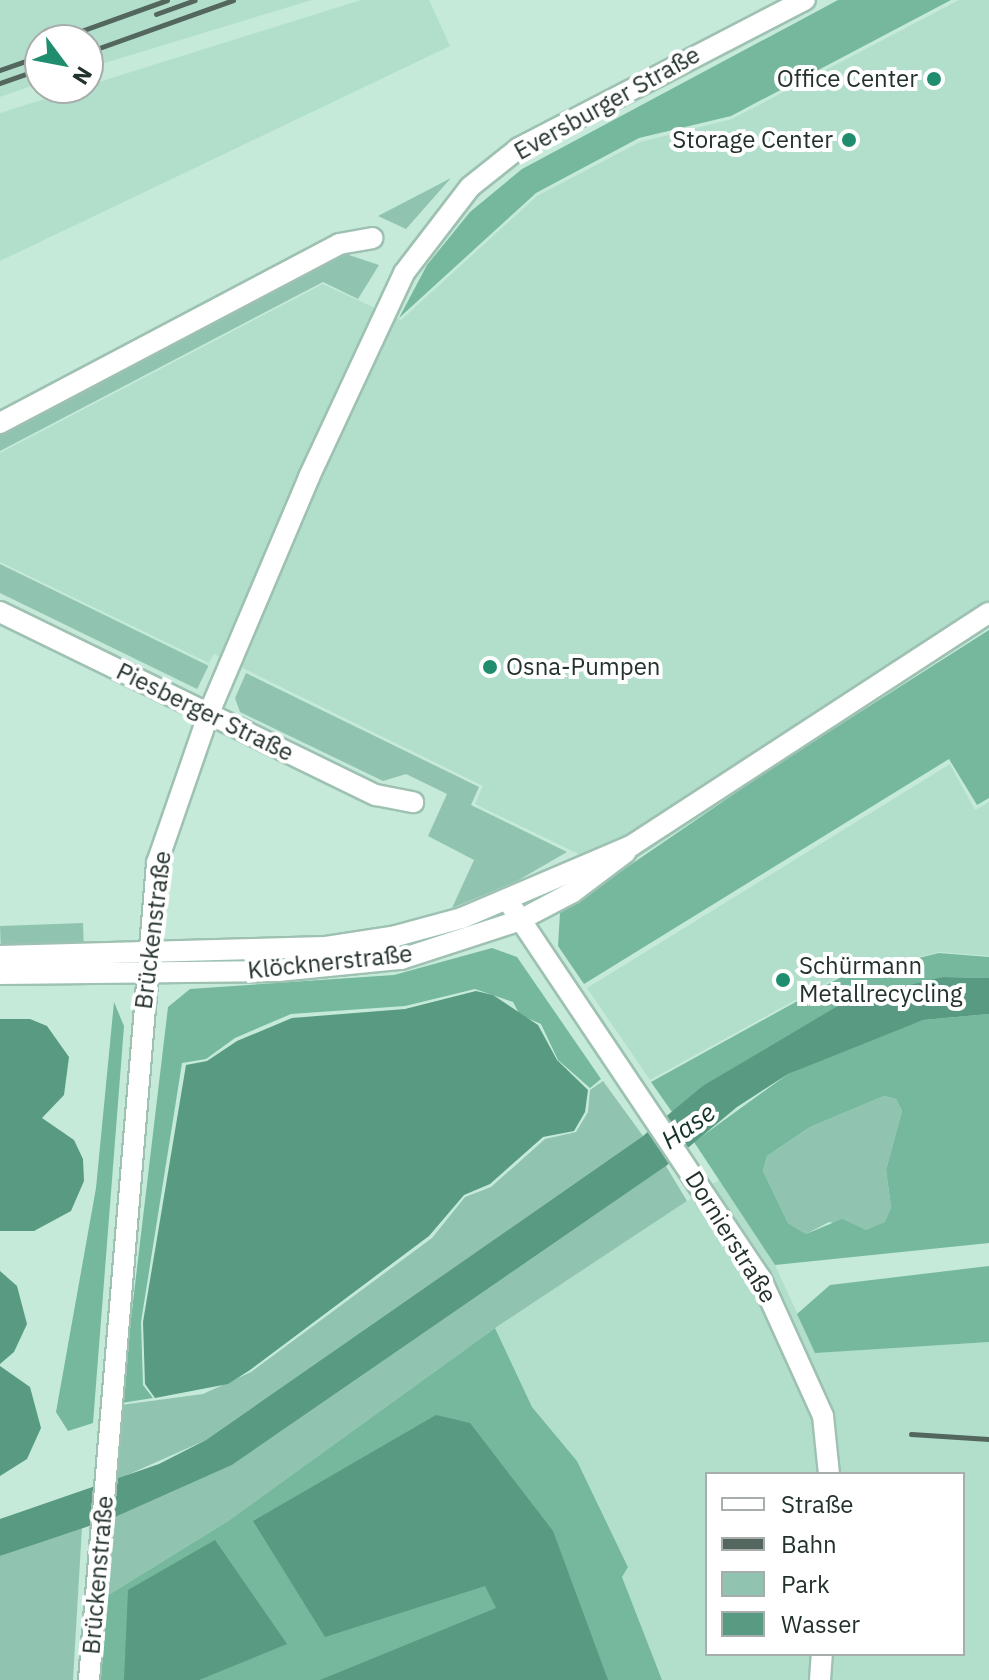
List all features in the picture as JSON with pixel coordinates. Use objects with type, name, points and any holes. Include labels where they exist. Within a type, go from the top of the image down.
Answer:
[{"type":"street","name":"Eversburger Straße","points":[[430,234],[470,187],[519,148],[805,0]]},
{"type":"street","name":"Brückenstraße","points":[[89,1680],[157,863],[209,713],[379,317],[430,234]]},
{"type":"street","points":[[0,423],[339,244],[372,238]]},
{"type":"street","name":"Piesberger Straße","points":[[0,612],[376,795],[413,802]]},
{"type":"street","name":"Klöcknerstraße","points":[[0,956],[326,947],[396,936],[508,901],[578,865],[631,846],[989,613]]},
{"type":"street","name":"Klöcknerstraße","points":[[0,974],[278,971],[401,959],[518,921],[573,892],[615,864],[631,846]]},
{"type":"street","name":"Dornierstraße","points":[[508,901],[518,921],[760,1277],[801,1357],[823,1416],[829,1472]]},
{"type":"street","points":[[820,1680],[822,1656]]},
{"type":"shaded area","points":[[0,0],[312,0],[104,63],[104,24],[24,24],[24,89],[0,97]]},
{"type":"shaded area","points":[[361,0],[429,0],[450,46],[0,261],[0,113],[29,104],[104,104],[104,80]]},
{"type":"shaded area","points":[[838,0],[951,0],[731,116],[639,138],[536,193],[399,318],[427,265],[470,212],[522,169]]},
{"type":"shaded area","points":[[959,0],[989,0],[989,626],[616,872],[475,804],[483,786],[214,654],[209,663],[0,562],[0,453],[323,284],[401,320],[537,196],[640,142],[732,119]]},
{"type":"shaded area","points":[[989,630],[989,798],[977,805],[949,759],[584,984],[558,946],[560,913],[769,770]]},
{"type":"shaded area","points":[[950,764],[975,810],[989,802],[989,956],[940,952],[839,976],[650,1080],[587,988]]},
{"type":"shaded area","points":[[492,948],[517,957],[601,1079],[590,1088],[558,1060],[541,1024],[520,1015],[513,1002],[475,989],[405,1006],[291,1014],[235,1038],[206,1059],[182,1063],[141,1322],[143,1385],[153,1398],[121,1403],[168,1007],[190,989],[394,975]]},
{"type":"shaded area","points":[[939,953],[989,957],[989,978],[943,977],[701,1087],[672,1112],[651,1082],[841,977]]},
{"type":"shaded area","points":[[114,1002],[124,1026],[93,1423],[68,1431],[56,1412],[96,1188]]},
{"type":"shaded area","points":[[989,1014],[989,1243],[775,1265],[694,1142],[788,1074],[853,1044],[923,1020]],"holes":[[[884,1096],[896,1099],[902,1111],[886,1170],[891,1207],[885,1222],[866,1230],[842,1219],[806,1234],[788,1223],[763,1171],[767,1156],[810,1127]]]},
{"type":"shaded area","points":[[719,1180],[775,1265],[815,1352],[989,1342],[989,1680],[662,1680],[622,1577],[628,1566],[577,1461],[532,1407],[495,1328]]},
{"type":"shaded area","points":[[989,1266],[989,1342],[815,1353],[797,1314],[830,1285]]},
{"type":"shaded area","points":[[495,1328],[532,1407],[577,1461],[628,1567],[622,1577],[662,1680],[99,1680],[105,1597],[228,1521]]},
{"type":"green space","points":[[451,178],[406,229],[378,216]]},
{"type":"green space","points":[[346,254],[379,265],[358,299],[323,282],[0,451],[0,433]]},
{"type":"green space","points":[[0,564],[209,666],[197,689],[0,593]]},
{"type":"green space","points":[[246,673],[479,787],[471,805],[567,852],[517,881],[452,908],[474,860],[428,836],[447,794],[406,774],[383,781],[240,712],[235,698]]},
{"type":"green space","points":[[83,923],[84,946],[1,949],[0,926]]},
{"type":"green space","points":[[603,1081],[643,1136],[206,1440],[116,1480],[121,1405],[203,1394],[251,1372],[432,1238],[465,1197],[491,1187],[545,1139],[576,1132],[588,1112],[590,1090]]},
{"type":"green space","points":[[884,1096],[896,1099],[902,1111],[886,1170],[891,1207],[885,1223],[866,1230],[829,1222],[806,1234],[788,1223],[763,1171],[767,1156],[810,1127]]},
{"type":"green space","points":[[666,1166],[687,1201],[495,1328],[228,1521],[105,1597],[113,1518],[232,1465]]},
{"type":"green space","points":[[82,1527],[73,1680],[0,1680],[0,1556]]},
{"type":"water","name":"Hase","points":[[943,977],[989,978],[989,1014],[923,1020],[788,1074],[737,1107],[666,1166],[232,1465],[113,1518],[0,1556],[0,1519],[159,1464],[206,1440],[643,1136],[701,1087],[848,1000]]},
{"type":"water","points":[[476,991],[493,995],[538,1025],[557,1060],[588,1090],[585,1112],[574,1131],[543,1137],[490,1184],[464,1195],[429,1236],[250,1370],[228,1384],[155,1398],[145,1384],[143,1322],[186,1065],[207,1061],[237,1041],[292,1018],[405,1009]]},
{"type":"water","points":[[0,1019],[30,1019],[47,1026],[69,1057],[64,1095],[42,1118],[74,1140],[83,1159],[84,1181],[71,1211],[34,1231],[0,1231]]},
{"type":"water","points":[[0,1271],[17,1286],[27,1324],[14,1352],[0,1364]]},
{"type":"water","points":[[0,1366],[30,1387],[41,1428],[27,1459],[0,1476]]},
{"type":"water","points":[[436,1415],[470,1423],[553,1531],[608,1680],[320,1680],[496,1608],[485,1586],[325,1637],[253,1521]]},
{"type":"water","points":[[215,1540],[287,1644],[199,1680],[124,1680],[128,1590]]},
{"type":"railway","points":[[100,24],[167,0]]},
{"type":"railway","points":[[156,14],[195,0]]},
{"type":"railway","points":[[104,46],[233,0]]},
{"type":"railway","points":[[0,70],[24,62]]},
{"type":"railway","points":[[0,83],[24,75]]},
{"type":"railway","points":[[911,1434],[989,1439]]},
{"type":"place","name":"Office Center","points":[[934,79]]},
{"type":"place","name":"Storage Center","points":[[849,140]]},
{"type":"place","name":"Osna-Pumpen","points":[[490,667]]},
{"type":"place","name":"Schürmann Metallrecycling","points":[[783,980]]}]
